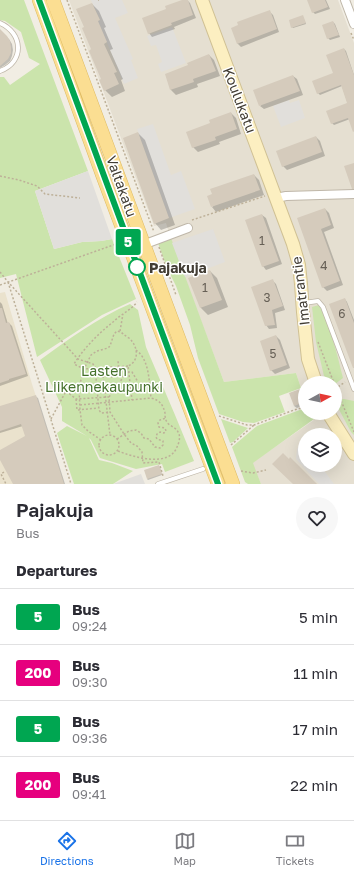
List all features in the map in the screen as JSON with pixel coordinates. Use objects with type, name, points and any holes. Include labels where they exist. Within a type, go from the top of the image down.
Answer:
[{"type":"main road","name":"Valtakatu","points":[[39,0],[218,484]]},
{"type":"main road","name":"Valtakatu","points":[[53,0],[233,484]]},
{"type":"street","name":"Koulukatu","points":[[202,0],[277,199]]},
{"type":"street","points":[[345,0],[354,24]]},
{"type":"street","points":[[277,199],[286,196],[354,194]]},
{"type":"street","name":"Imatrantie","points":[[277,199],[294,244],[299,265],[308,359],[314,376]]},
{"type":"street","points":[[130,249],[188,228]]},
{"type":"street","points":[[332,420],[354,454]]},
{"type":"lane","points":[[0,23],[8,27],[14,33],[18,49],[12,64],[0,71]]},
{"type":"lane","points":[[302,304],[318,301],[323,307],[354,389]]},
{"type":"lane","points":[[158,484],[204,469]]},
{"type":"path","points":[[67,0],[154,233]]},
{"type":"path","points":[[0,176],[37,186],[45,194],[80,198]]},
{"type":"path","points":[[0,272],[78,358],[87,363],[93,364],[95,367],[99,410],[101,413],[110,412]]},
{"type":"path","points":[[8,282],[71,484]]},
{"type":"path","points":[[136,349],[135,361],[133,364],[128,366],[84,369],[74,364],[100,334],[137,303],[139,296]]},
{"type":"path","points":[[120,331],[123,314]]},
{"type":"path","points":[[101,440],[84,429],[81,421],[79,387],[84,369],[94,352],[108,348],[114,334],[117,331],[120,331]]},
{"type":"path","points":[[120,331],[131,340],[146,364],[149,376],[151,398]]},
{"type":"path","points":[[110,377],[119,374],[118,360]]},
{"type":"path","points":[[128,366],[132,400]]},
{"type":"path","points":[[102,368],[110,435]]},
{"type":"path","points":[[51,419],[66,391],[76,399],[106,398],[109,397],[126,372],[129,372]]},
{"type":"path","points":[[129,372],[132,372],[138,382]]},
{"type":"path","points":[[109,397],[110,412],[131,443],[138,446],[142,452],[142,463],[159,462],[163,476]]},
{"type":"path","points":[[80,405],[151,398],[156,399],[163,406],[169,424],[179,433],[179,441],[175,451],[168,457],[162,459],[130,456],[118,451]]},
{"type":"path","points":[[76,399],[77,410],[99,408]]},
{"type":"path","points":[[342,404],[354,432]]},
{"type":"path","points":[[216,415],[247,425],[254,425],[298,409]]},
{"type":"path","points":[[117,439],[131,430],[138,430],[144,438],[150,440],[155,447],[160,448],[163,445],[163,441],[157,439],[156,434],[160,432],[164,434],[166,431],[165,428],[159,427],[158,423],[160,420],[166,418]]},
{"type":"path","points":[[110,435],[117,439],[119,445],[118,451],[112,455],[103,453],[99,447],[103,437],[110,435]]},
{"type":"path","points":[[235,468],[242,471],[253,472],[266,470]]},
{"type":"path","points":[[4,472],[0,474],[6,484]]},
{"type":"shaded area","points":[[69,0],[338,0],[354,43],[354,484],[261,484],[252,463],[298,431],[298,472],[342,472],[342,428],[302,428],[314,420],[342,420],[342,376],[298,376],[298,379],[296,373],[224,382],[172,243],[166,223],[154,226]]},
{"type":"shaded area","points":[[91,0],[122,0],[128,13],[115,18],[133,59],[131,60],[138,78],[124,84]]},
{"type":"shaded area","points":[[172,27],[186,63],[161,72],[158,64],[162,62],[156,45],[151,46],[147,36]]},
{"type":"shaded area","points":[[289,100],[290,103],[299,100],[305,118],[281,127],[273,106]]},
{"type":"shaded area","points":[[153,124],[171,175],[181,171],[195,209],[169,218],[137,129]]},
{"type":"shaded area","points":[[88,171],[112,239],[82,242],[54,249],[35,191]]},
{"type":"shaded area","points":[[213,229],[225,262],[185,277],[172,243]]},
{"type":"shaded area","points":[[5,292],[32,384],[64,484],[0,484],[0,293]]},
{"type":"shaded area","points":[[298,448],[298,461],[296,459]]},
{"type":"shaded area","points":[[308,472],[325,472],[334,484],[319,484]]},
{"type":"shaded area","points":[[141,474],[145,484],[113,484]]},
{"type":"green space","points":[[0,0],[24,0],[88,171],[35,191],[54,249],[82,242],[112,239],[136,299],[102,315],[37,357],[16,274],[0,278],[0,77],[4,77],[10,85],[40,64],[29,58],[21,32],[5,21],[0,20]]},
{"type":"green space","points":[[171,238],[224,382],[296,373],[298,379],[298,389],[279,396],[285,412],[254,423],[243,422],[219,414],[198,358],[190,325],[158,243]]},
{"type":"green space","name":"Lasten Liikennekaupunki","points":[[130,304],[138,310],[146,347],[194,461],[165,472],[162,464],[136,469],[100,458],[89,438],[99,460],[133,471],[113,484],[74,484],[57,433],[67,426],[87,436],[62,421],[62,407],[40,360],[95,322]]},
{"type":"green space","points":[[319,305],[323,313],[336,350],[343,378],[342,379],[342,376],[324,376],[316,342],[312,307]]},
{"type":"green space","points":[[342,399],[354,401],[354,435],[342,415]]},
{"type":"green space","points":[[298,411],[298,420],[313,420],[302,428],[298,428],[298,431],[253,463],[261,484],[248,484],[245,482],[232,447],[257,426]]},
{"type":"green space","points":[[221,419],[248,428],[230,443]]},
{"type":"building","points":[[182,0],[188,0],[193,15],[148,34],[142,18],[166,9],[165,6]]},
{"type":"building","points":[[307,0],[325,0],[328,7],[312,13]]},
{"type":"building","points":[[92,3],[100,20],[98,21],[107,42],[104,44],[117,72],[114,73],[119,84],[104,91],[99,80],[101,79],[89,51],[91,49],[82,28],[84,27],[76,9]]},
{"type":"building","points":[[270,10],[277,29],[237,44],[231,28],[238,25],[237,22]]},
{"type":"building","points":[[303,15],[306,23],[291,28],[289,20]]},
{"type":"building","points":[[333,21],[339,35],[327,39],[322,25]]},
{"type":"building","points":[[0,29],[10,41],[11,53],[8,59],[0,66]]},
{"type":"building","points":[[344,48],[354,75],[353,132],[348,118],[331,124],[326,111],[347,103],[341,85],[317,94],[312,81],[333,73],[326,55]]},
{"type":"building","points":[[209,54],[216,71],[193,79],[194,82],[170,90],[165,74],[188,65],[187,63]]},
{"type":"building","points":[[293,75],[300,91],[259,106],[253,90]]},
{"type":"building","points":[[231,112],[237,129],[215,137],[216,140],[192,148],[186,132],[210,123],[209,120]]},
{"type":"building","points":[[138,132],[169,218],[154,224],[123,138]]},
{"type":"building","points":[[316,136],[322,152],[282,167],[276,151]]},
{"type":"building","points":[[354,163],[354,189],[352,189],[344,166]]},
{"type":"building","points":[[254,174],[260,190],[211,207],[207,196],[212,194],[210,189]]},
{"type":"building","points":[[325,208],[331,225],[321,229],[340,281],[322,288],[297,218]]},
{"type":"building","points":[[262,214],[279,261],[262,267],[245,220]]},
{"type":"building","points":[[210,270],[222,300],[200,308],[188,278]]},
{"type":"building","points":[[273,279],[283,306],[272,310],[275,325],[265,326],[251,287]]},
{"type":"building","points":[[345,298],[354,323],[354,368],[329,304]]},
{"type":"building","points":[[0,308],[2,308],[6,323],[9,322],[26,374],[0,383]]},
{"type":"building","points":[[276,335],[287,365],[270,371],[260,341]]},
{"type":"building","points":[[298,390],[298,405],[294,406],[289,393]]},
{"type":"building","points":[[36,395],[64,484],[13,484],[0,460],[0,450],[25,436],[21,424],[0,431],[0,406]]},
{"type":"building","points":[[283,453],[289,459],[290,457],[298,465],[298,472],[305,472],[317,484],[293,484],[272,464]]},
{"type":"building","points":[[159,465],[162,474],[147,479],[144,470]]},
{"type":"bus line","name":"5","points":[[39,0],[218,484]]},
{"type":"place","name":"Pajakuja","points":[[137,267]]}]
